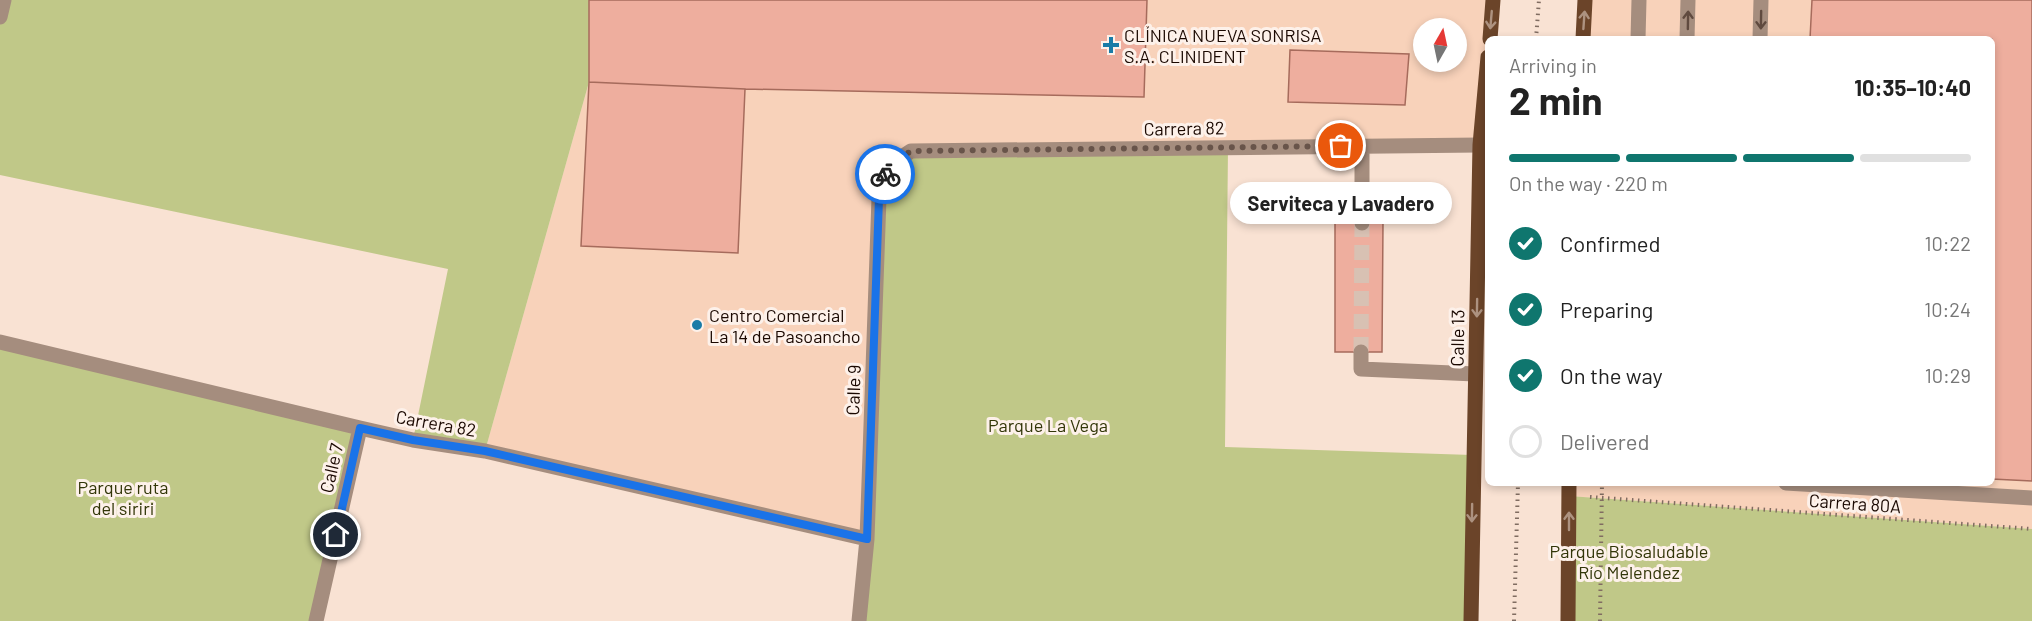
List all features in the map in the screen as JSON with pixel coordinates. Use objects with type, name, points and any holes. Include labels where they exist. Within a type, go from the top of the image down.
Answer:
[{"type":"main road","points":[[1490,36],[1493,0]]},
{"type":"main road","points":[[1583,36],[1585,0]]},
{"type":"main road","name":"Calle 13","points":[[1471,621],[1480,145],[1485,90]]},
{"type":"main road","points":[[1568,621],[1569,489]]},
{"type":"street","points":[[0,17],[4,0]]},
{"type":"street","points":[[1638,36],[1640,0]]},
{"type":"street","points":[[1687,36],[1688,0]]},
{"type":"street","points":[[1760,36],[1761,0]]},
{"type":"street","name":"Carrera 82","points":[[892,163],[911,151],[1480,145]]},
{"type":"street","points":[[1362,146],[1362,223]]},
{"type":"street","name":"Calle 9","points":[[859,621],[867,539],[879,198],[882,179],[892,163]]},
{"type":"street","name":"Carrera 82","points":[[0,342],[360,428],[413,440],[485,451],[867,539]]},
{"type":"street","points":[[1361,352],[1361,369],[1475,374]]},
{"type":"street","name":"Calle 7","points":[[316,621],[360,428]]},
{"type":"street","points":[[1835,486],[2032,498]]},
{"type":"path","points":[[1536,36],[1539,0]]},
{"type":"path","points":[[1514,621],[1518,486]]},
{"type":"path","points":[[1600,621],[1602,486]]},
{"type":"path","name":"Carrera 80A","points":[[1569,489],[1601,498],[2032,529]]},
{"type":"shaded area","name":"Centro Comercial La 14 de Pasoancho","points":[[589,0],[1493,0],[1490,36],[1485,36],[1485,89],[1480,145],[911,151],[867,539],[485,451],[589,82]]},
{"type":"shaded area","points":[[1585,0],[2032,0],[2032,529],[1569,496],[1569,486],[1995,486],[1995,36],[1583,36]]},
{"type":"green space","points":[[4,0],[589,0],[589,82],[485,451],[413,440],[448,269],[0,175],[0,17]]},
{"type":"green space","name":"Parque La Vega","points":[[1228,147],[1225,447],[1472,455],[1471,621],[859,621],[882,179],[911,151]]},
{"type":"green space","name":"Parque ruta del siriri","points":[[0,342],[360,428],[316,621],[0,621]]},
{"type":"green space","name":"Parque Biosaludable Río Melendez","points":[[1569,496],[2032,529],[2032,621],[1568,621]]},
{"type":"building","points":[[589,0],[1147,0],[1144,97],[745,89],[589,82]]},
{"type":"building","points":[[1812,0],[2032,0],[2032,481],[1995,479],[1995,36],[1810,36]]},
{"type":"building","points":[[1290,50],[1409,54],[1405,105],[1288,102]]},
{"type":"building","points":[[589,82],[745,89],[738,253],[581,246]]},
{"type":"building","points":[[1335,223],[1383,223],[1382,352],[1335,352]]},
{"type":"tunnel","points":[[1361,352],[1362,223]]},
{"type":"way so far","points":[[885,174],[892,163],[911,151],[1341,146]]},
{"type":"place","name":"CLÍNICA NUEVA SONRISA S.A. CLINIDENT","points":[[1111,45]]},
{"type":"place","name":"Serviteca y Lavadero","points":[[1341,146]]},
{"type":"place","name":"Centro Comercial La 14 de Pasoancho","points":[[697,325]]},
{"type":"route","points":[[336,535],[360,428],[413,440],[485,451],[867,539],[879,198],[885,174]]}]
